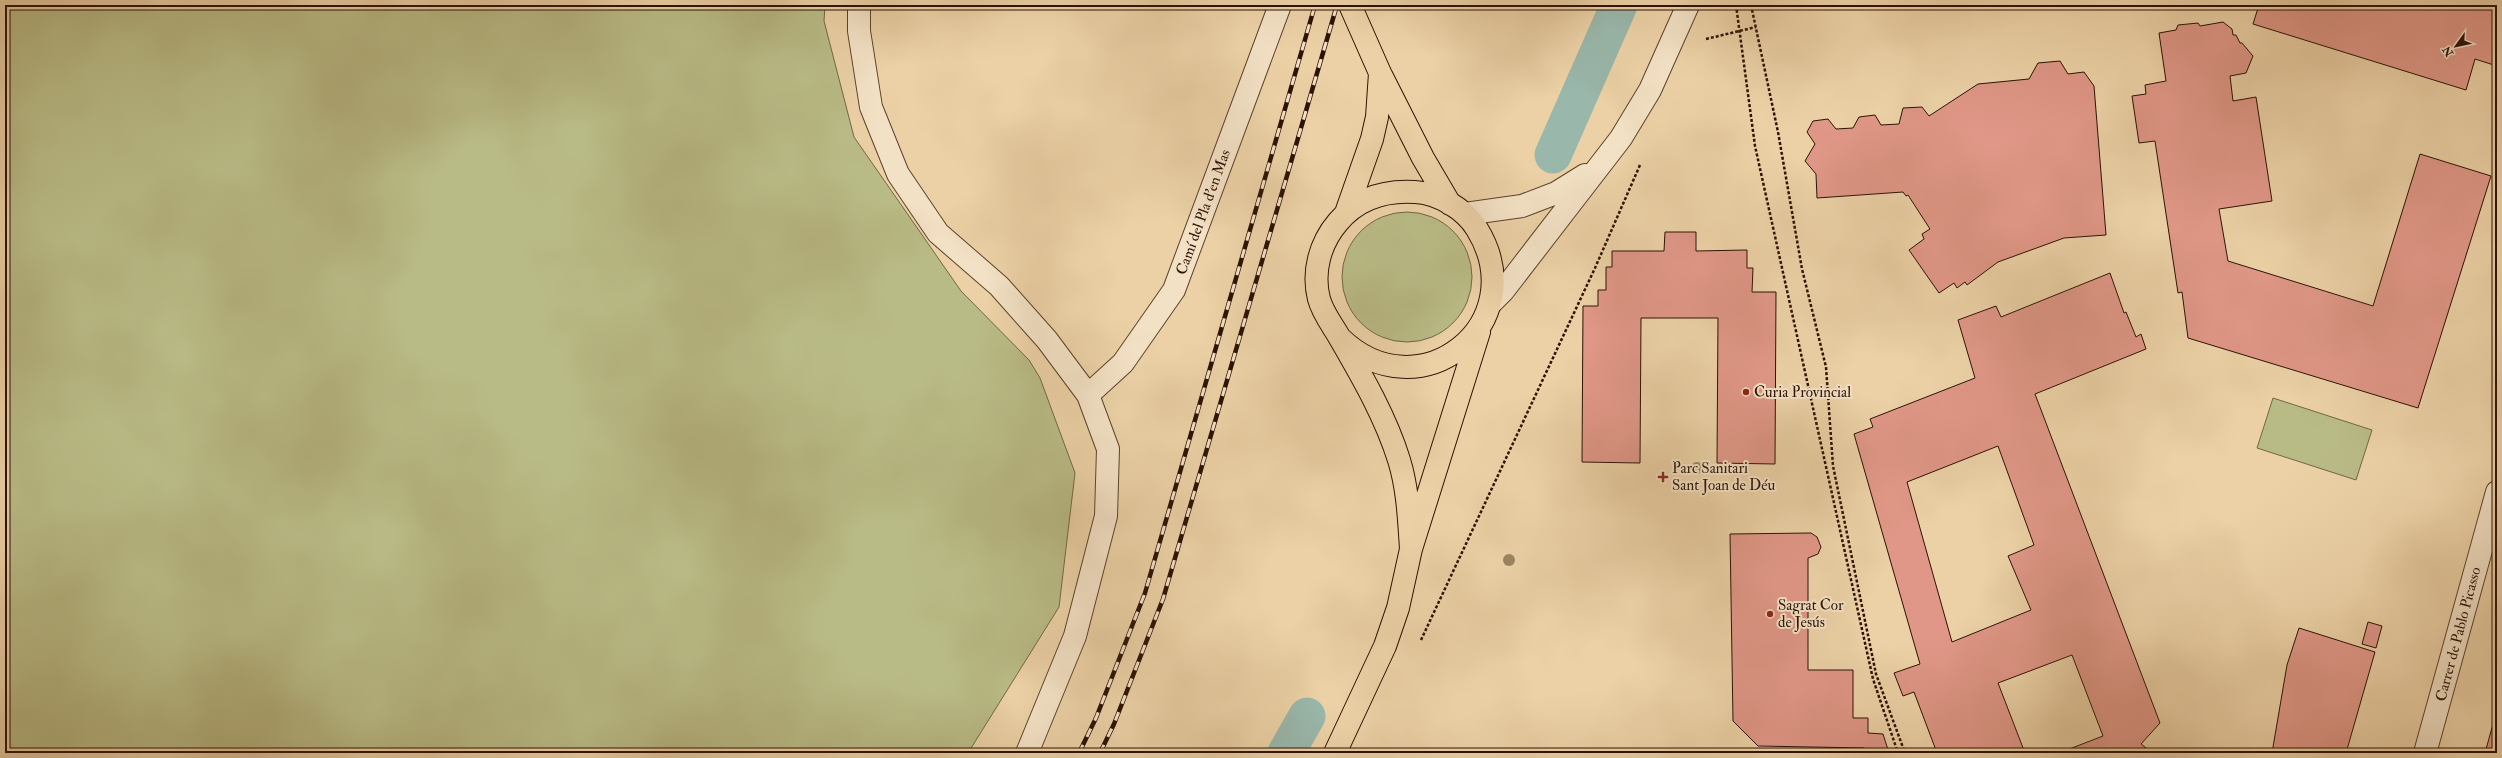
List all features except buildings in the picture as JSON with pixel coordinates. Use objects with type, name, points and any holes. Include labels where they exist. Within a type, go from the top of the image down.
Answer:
[{"type":"main road","points":[[1335,753],[1385,646],[1398,608],[1411,550],[1481,325],[1491,303],[1494,273],[1490,253],[1475,226],[1457,209],[1423,158],[1380,73],[1354,12]]},
{"type":"main road","points":[[1346,212],[1372,139],[1377,117],[1380,73]]},
{"type":"main road","points":[[1411,550],[1407,502],[1399,460],[1383,418],[1340,338],[1331,325],[1319,299],[1317,272],[1322,247],[1332,228],[1346,212],[1360,202],[1397,192],[1417,192],[1457,209]]},
{"type":"main road","points":[[1340,338],[1367,359],[1401,368],[1426,366],[1461,348],[1481,325]]},
{"type":"street","points":[[860,5],[859,31],[871,108],[898,174],[938,233],[999,286],[1047,340],[1088,395],[1108,449],[1106,516],[1071,650],[1027,753]]},
{"type":"street","name":"Camí del Pla d'en Mas","points":[[1088,395],[1123,363],[1174,290],[1280,5]]},
{"type":"street","points":[[1491,303],[1503,291],[1621,138],[1650,90],[1688,5]]},
{"type":"street","points":[[1457,209],[1522,206],[1556,192],[1599,165]]},
{"type":"street","name":"Carrer de Pablo Picasso","points":[[2425,753],[2497,492]]},
{"type":"path","points":[[1736,5],[1754,146],[1873,679],[1898,753]]},
{"type":"path","points":[[1751,5],[1778,132],[1802,269],[1826,367],[1833,466],[1876,674],[1905,753]]},
{"type":"path","points":[[1699,41],[1756,27]]},
{"type":"path","points":[[1418,646],[1595,268],[1641,163]]},
{"type":"green space","points":[[5,5],[825,5],[824,21],[854,137],[961,291],[1029,360],[1040,378],[1075,473],[1059,607],[968,753],[5,753]]},
{"type":"green space","points":[[1407,212],[1432,217],[1453,231],[1467,252],[1472,277],[1467,302],[1453,323],[1432,337],[1407,342],[1382,337],[1361,323],[1347,302],[1342,277],[1347,252],[1361,231],[1382,217]]},
{"type":"green space","points":[[2273,398],[2372,430],[2356,480],[2257,448]]},
{"type":"waterway","points":[[1553,155],[1619,5]]},
{"type":"waterway","points":[[1286,753],[1307,716]]},
{"type":"railway","points":[[1079,753],[1096,718],[1145,593],[1315,5]]},
{"type":"railway","points":[[1100,753],[1114,724],[1163,599],[1337,5]]},
{"type":"place","name":"Curia Provincial","points":[[1746,392]]},
{"type":"place","name":"Parc Sanitari Sant Joan de Déu","points":[[1663,477]]},
{"type":"place","name":"Sagrat Cor de Jesús","points":[[1770,614]]}]
